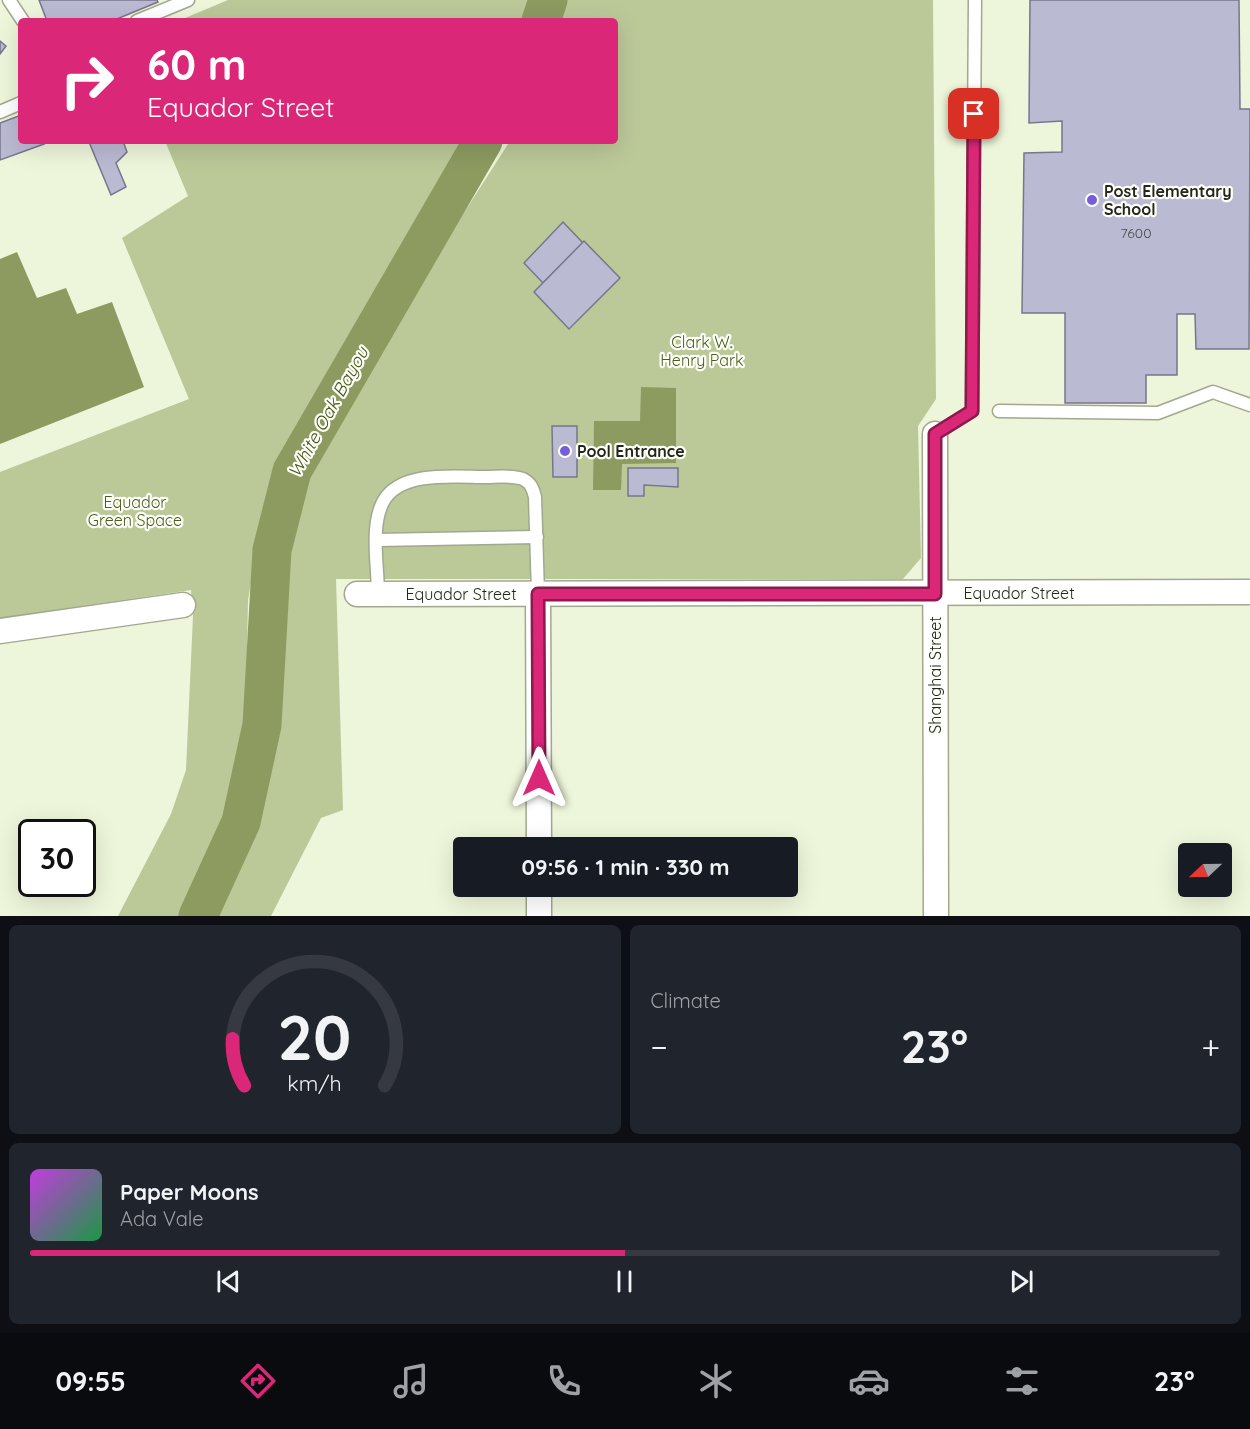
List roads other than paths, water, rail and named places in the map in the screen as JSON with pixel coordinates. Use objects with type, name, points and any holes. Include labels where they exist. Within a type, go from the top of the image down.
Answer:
[{"type":"street","name":"Shanghai Street","points":[[935,434],[936,916]]},
{"type":"street","name":"Equador Street","points":[[367,594],[1250,592]]},
{"type":"street","points":[[538,594],[539,837]]},
{"type":"street","points":[[0,631],[183,605]]},
{"type":"street","points":[[539,897],[539,916]]},
{"type":"lane","points":[[9,0],[21,18]]},
{"type":"lane","points":[[144,18],[188,0]]},
{"type":"lane","points":[[935,434],[972,411],[975,0]]},
{"type":"lane","points":[[0,112],[18,104]]},
{"type":"lane","points":[[999,411],[1158,413],[1213,392],[1250,405]]},
{"type":"lane","points":[[367,594],[382,503],[390,492],[414,481],[446,477],[522,479],[532,485],[535,497],[538,594]]},
{"type":"lane","points":[[377,540],[537,537]]},
{"type":"waterway","name":"White Oak Bayou","points":[[542,18],[548,0]]},
{"type":"waterway","name":"White Oak Bayou","points":[[198,916],[241,822],[262,725],[272,550],[292,471],[481,144]]},
{"type":"place","name":"Post Elementary School","points":[[1092,200]]},
{"type":"place","name":"Pool Entrance","points":[[565,451]]},
{"type":"park label","name":"Clark W. Henry Park","points":[[702,351]]},
{"type":"park label","name":"Equador Green Space","points":[[135,511]]}]
